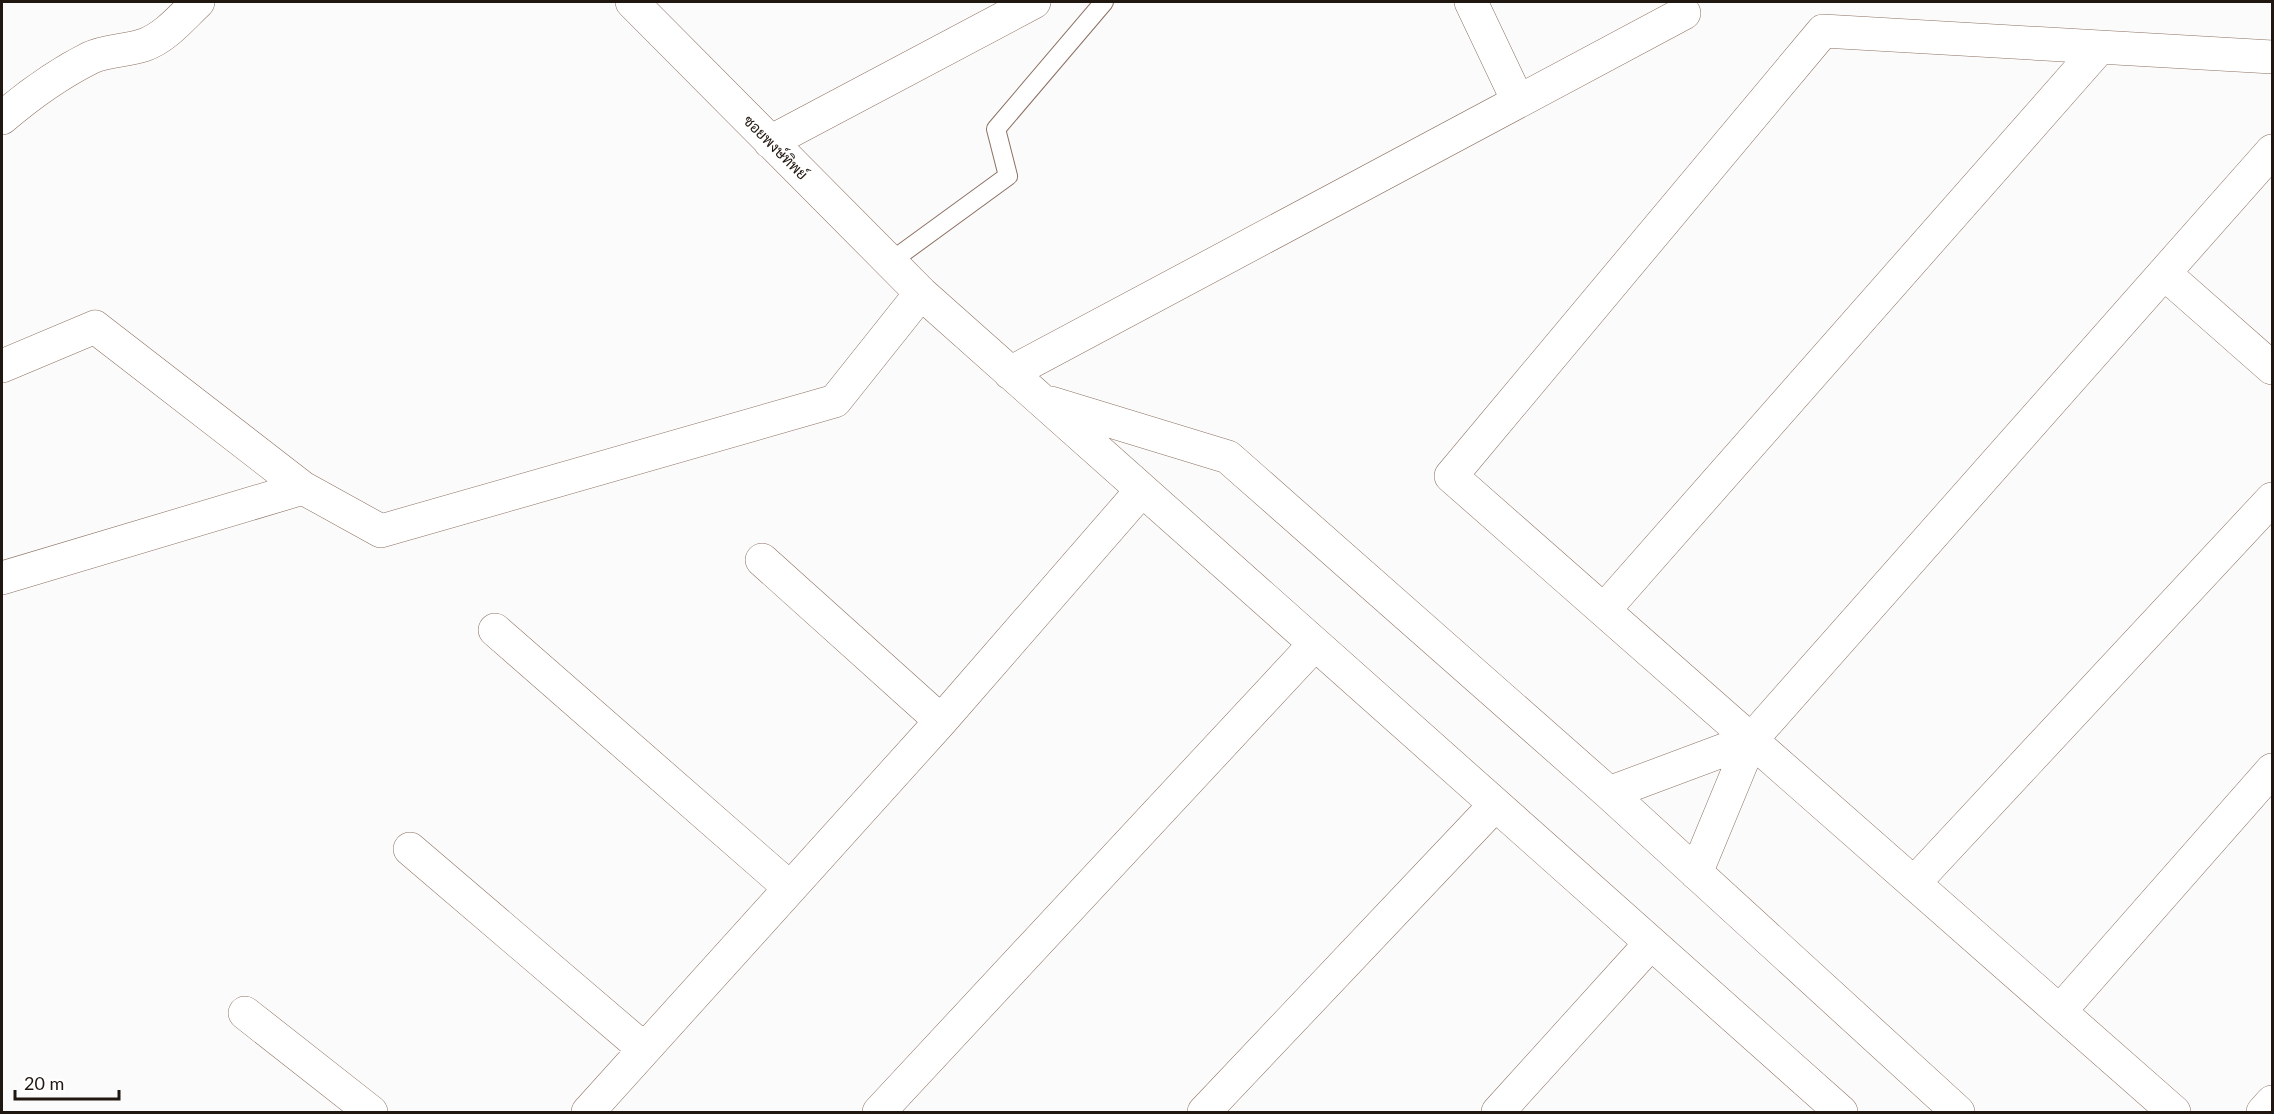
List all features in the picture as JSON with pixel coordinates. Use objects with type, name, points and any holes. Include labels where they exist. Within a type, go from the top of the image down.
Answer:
[{"type":"street","points":[[2,118],[48,83],[93,56],[145,44],[177,23],[198,2]]},
{"type":"street","name":"ซอยพงษ์ทิพย์","points":[[632,2],[921,293],[1651,943],[1823,1107]]},
{"type":"street","points":[[770,142],[1034,2]]},
{"type":"street","points":[[1471,2],[1518,101]]},
{"type":"street","points":[[1011,373],[1683,13]]},
{"type":"street","points":[[2174,1113],[1451,476],[1823,31],[2272,57]]},
{"type":"street","points":[[1604,610],[2100,47]]},
{"type":"street","points":[[1696,873],[1751,740],[2272,151]]},
{"type":"street","points":[[2164,273],[2272,368]]},
{"type":"street","points":[[2,366],[95,327],[303,488],[381,531],[835,401],[921,293]]},
{"type":"street","points":[[1041,400],[1228,457],[1609,793],[1958,1113]]},
{"type":"street","points":[[2,578],[303,488]]},
{"type":"street","points":[[588,1113],[941,721],[1142,490]]},
{"type":"street","points":[[1914,882],[2272,499]]},
{"type":"street","points":[[762,560],[941,721]]},
{"type":"street","points":[[495,630],[790,888]]},
{"type":"street","points":[[879,1113],[1315,644]]},
{"type":"street","points":[[1609,793],[1751,740]]},
{"type":"street","points":[[2060,1011],[2272,770]]},
{"type":"street","points":[[1204,1113],[1495,805]]},
{"type":"street","points":[[410,849],[644,1049]]},
{"type":"street","points":[[1498,1113],[1651,943]]},
{"type":"street","points":[[245,1013],[370,1113]]},
{"type":"street","points":[[2262,1113],[2272,1102]]},
{"type":"lane","points":[[890,262],[1008,176],[996,129],[1104,2]]}]
